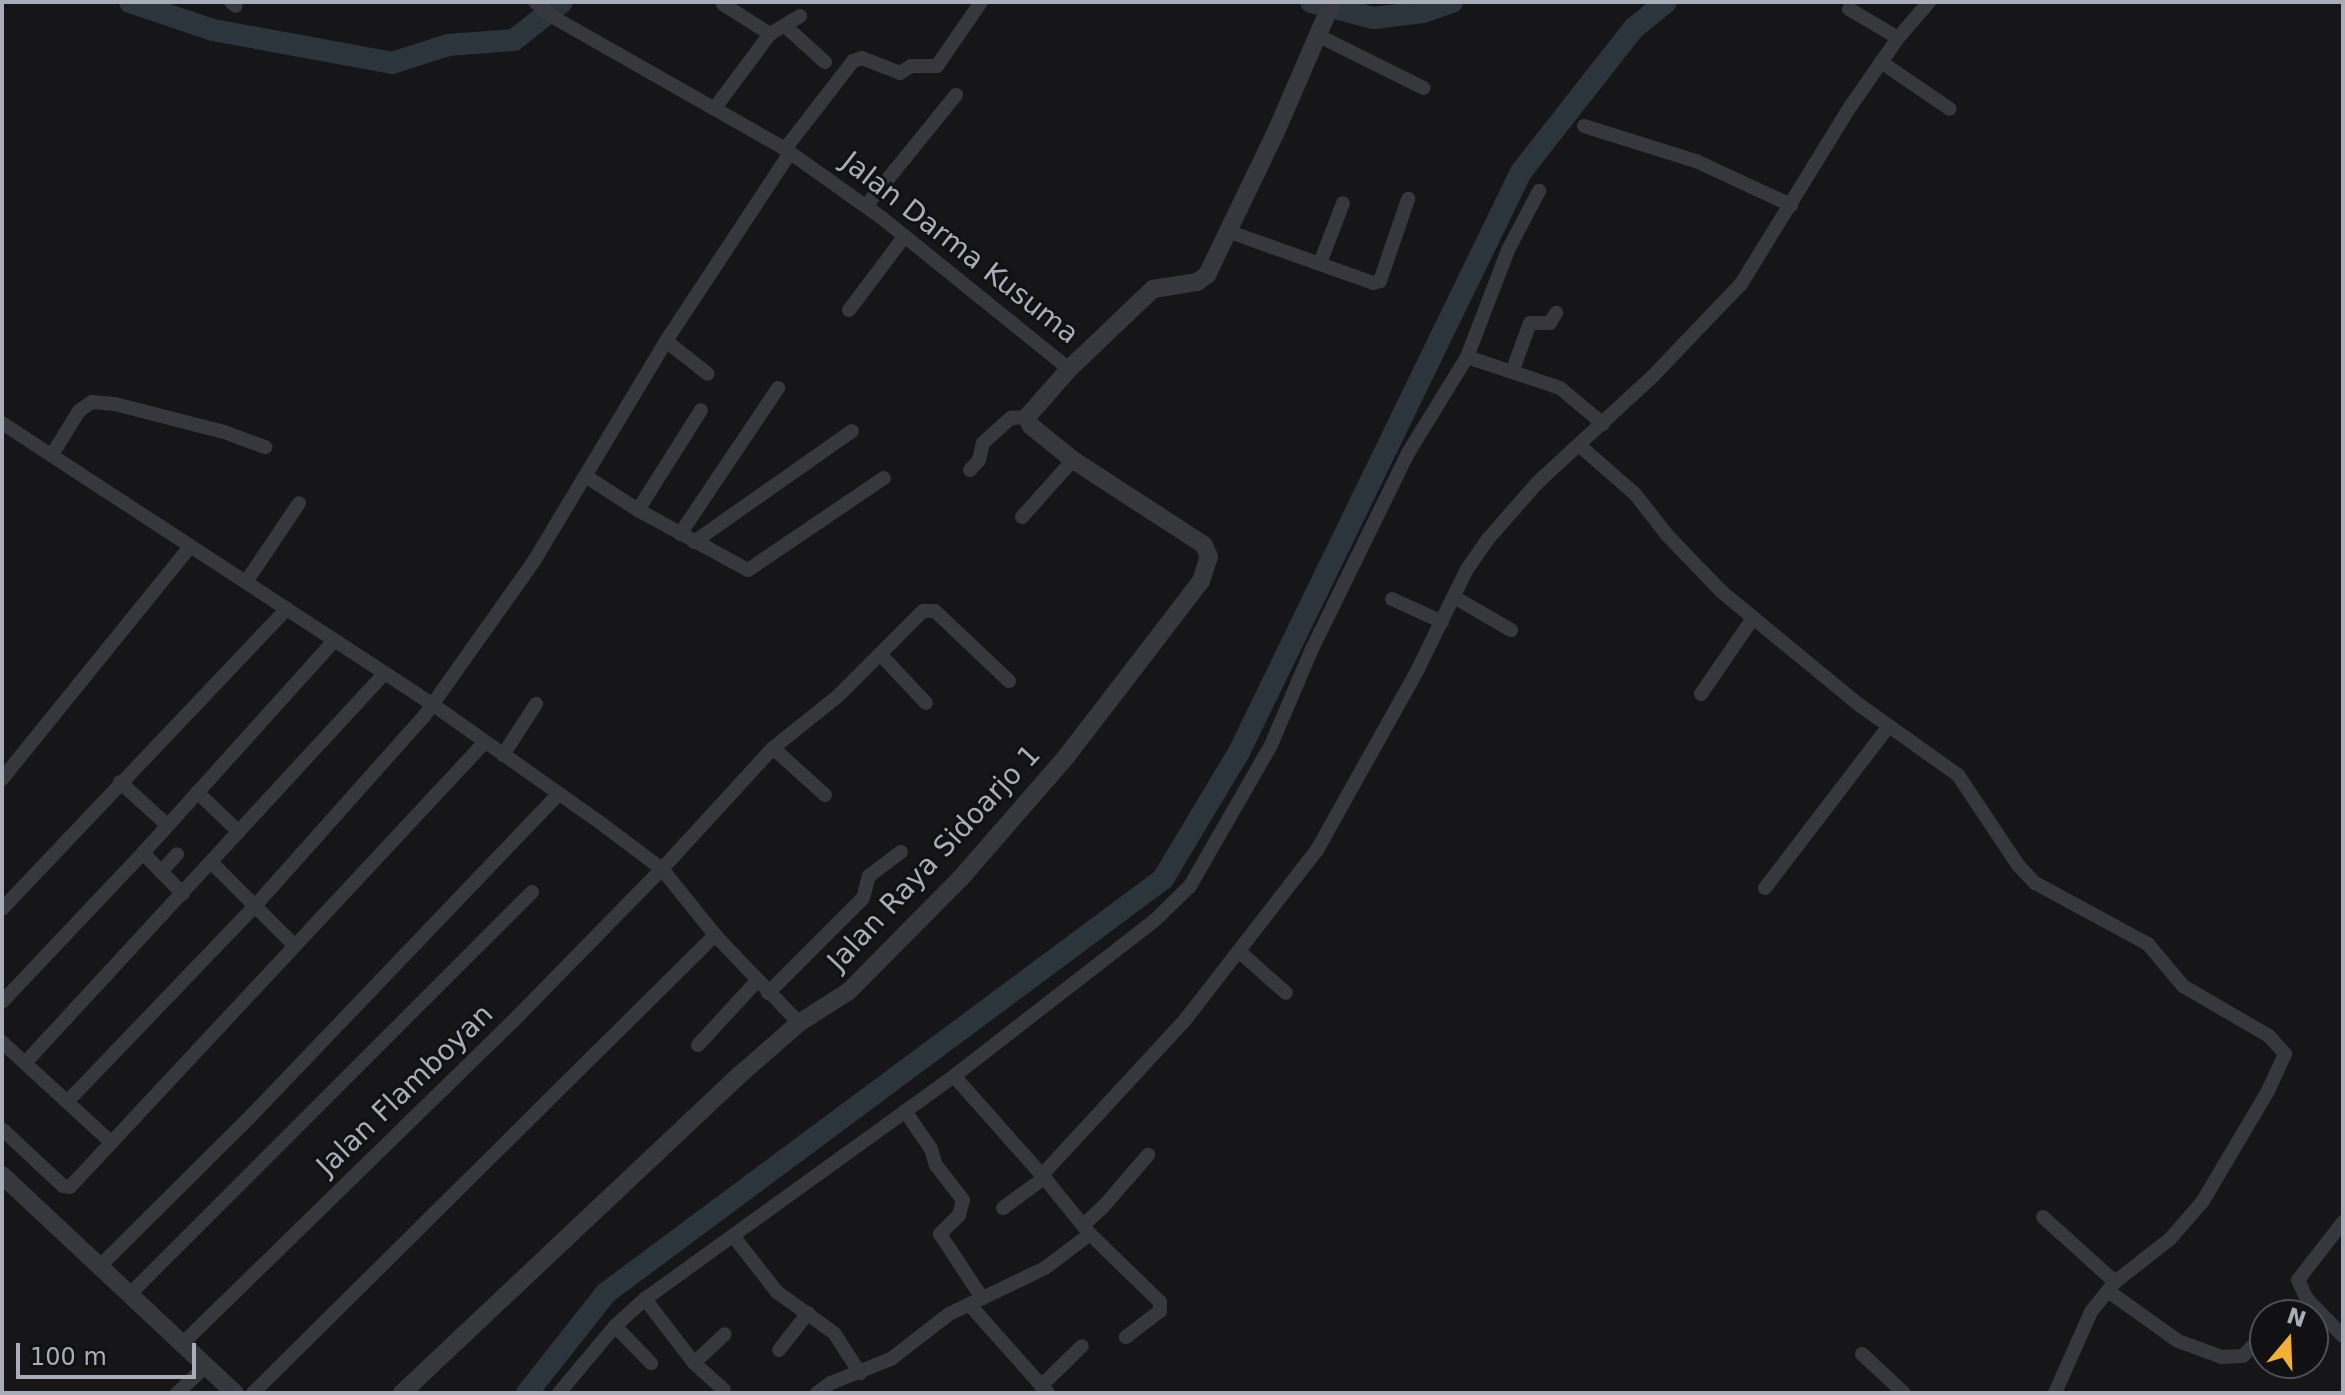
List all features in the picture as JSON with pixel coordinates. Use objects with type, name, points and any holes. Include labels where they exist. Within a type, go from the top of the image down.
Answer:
[{"type":"street","points":[[67,1102],[254,907],[432,704],[534,561],[666,341],[787,151],[853,61],[862,58],[900,73],[911,66],[937,66],[981,2]]},
{"type":"street","points":[[1003,1208],[1043,1177],[1185,1020],[1241,953],[1324,839],[1442,622],[1467,569],[1496,528],[1537,483],[1603,424],[1741,284],[1881,62],[1929,2]]},
{"type":"street","points":[[723,4],[770,34]]},
{"type":"street","name":"Jalan Darma Kusuma","points":[[543,9],[787,151],[866,206],[1069,369],[1153,289],[1204,279],[1230,232],[1324,18]]},
{"type":"street","points":[[1849,9],[1898,38]]},
{"type":"street","points":[[714,109],[770,34],[800,16]]},
{"type":"street","points":[[1324,18],[1424,88]]},
{"type":"street","points":[[785,26],[825,62]]},
{"type":"street","points":[[1881,62],[1950,109]]},
{"type":"street","points":[[866,206],[956,95]]},
{"type":"street","points":[[1584,126],[1696,161],[1791,205]]},
{"type":"street","points":[[559,1393],[615,1326],[645,1299],[954,1076],[1154,921],[1190,886],[1271,745],[1312,649],[1408,453],[1467,357],[1508,250],[1539,191]]},
{"type":"street","points":[[1230,232],[1373,283],[1380,281],[1408,199]]},
{"type":"street","points":[[1320,263],[1343,203]]},
{"type":"street","points":[[849,310],[904,237]]},
{"type":"street","points":[[1512,372],[1530,323],[1550,323],[1556,313]]},
{"type":"street","points":[[666,341],[708,374]]},
{"type":"street","points":[[1467,357],[1564,390],[1603,424]]},
{"type":"street","points":[[970,470],[979,460],[983,443],[1011,418],[1027,417],[1069,369]]},
{"type":"street","points":[[680,534],[778,388]]},
{"type":"street","points":[[53,453],[79,411],[92,402],[115,404],[224,432],[265,447]]},
{"type":"street","points":[[638,510],[701,410]]},
{"type":"street","name":"Jalan Raya Sidoarjo 1","points":[[402,1393],[723,1090],[799,1023],[849,991],[960,879],[1066,757],[1201,581],[1209,557],[1204,545],[1073,460],[1031,426],[1027,417]]},
{"type":"street","points":[[2,423],[53,453],[189,548],[432,704],[662,869],[715,935],[799,1023]]},
{"type":"street","points":[[694,542],[852,431]]},
{"type":"street","points":[[1580,446],[1635,494],[1690,561],[1753,618],[1889,726],[1958,775],[2018,865],[2035,883],[2151,946],[2183,986],[2269,1036],[2285,1054],[2268,1091],[2203,1201],[2170,1239],[2111,1287],[2085,1321],[2055,1393]]},
{"type":"street","points":[[1022,517],[1073,460]]},
{"type":"street","points":[[587,477],[638,510],[748,570],[884,478]]},
{"type":"street","points":[[246,582],[299,503]]},
{"type":"street","points":[[2,779],[189,548]]},
{"type":"street","points":[[1454,597],[1511,630]]},
{"type":"street","points":[[1392,599],[1442,622]]},
{"type":"street","points":[[2,909],[287,609]]},
{"type":"street","name":"Jalan Flamboyan","points":[[181,1345],[520,1014],[662,869],[773,748],[838,696],[923,611],[932,610],[1009,681]]},
{"type":"street","points":[[1701,694],[1753,618]]},
{"type":"street","points":[[2,1002],[143,853],[333,642]]},
{"type":"street","points":[[880,654],[926,703]]},
{"type":"street","points":[[25,1063],[384,674]]},
{"type":"street","points":[[503,755],[536,704]]},
{"type":"street","points":[[1765,888],[1889,726]]},
{"type":"street","points":[[2,1129],[67,1188],[485,742]]},
{"type":"street","points":[[773,748],[825,795]]},
{"type":"street","points":[[120,782],[166,824]]},
{"type":"street","points":[[197,792],[239,832]]},
{"type":"street","points":[[99,1267],[270,1096],[559,794]]},
{"type":"street","points":[[768,993],[863,898],[869,876],[901,852]]},
{"type":"street","points":[[143,853],[183,894]]},
{"type":"street","points":[[161,872],[177,854]]},
{"type":"street","points":[[212,863],[294,945]]},
{"type":"street","points":[[129,1295],[532,892]]},
{"type":"street","points":[[253,1393],[715,935]]},
{"type":"street","points":[[1241,953],[1286,993]]},
{"type":"street","points":[[698,1045],[757,981]]},
{"type":"street","points":[[2,1042],[112,1143]]},
{"type":"street","points":[[954,1076],[1086,1229],[1161,1304],[1160,1311],[1126,1337]]},
{"type":"street","points":[[905,1111],[931,1149],[936,1165],[963,1200],[959,1215],[940,1234],[976,1301],[1044,1390],[1082,1346]]},
{"type":"street","points":[[817,1393],[831,1383],[891,1359],[949,1314],[1045,1268],[1086,1229],[1148,1155]]},
{"type":"street","points":[[2,1175],[235,1393]]},
{"type":"street","points":[[2043,1217],[2111,1287],[2178,1341],[2222,1357],[2243,1356],[2249,1350]]},
{"type":"street","points":[[2343,1222],[2298,1280],[2307,1299],[2343,1336]]},
{"type":"street","points":[[734,1237],[766,1281],[834,1333],[860,1373]]},
{"type":"street","points":[[645,1299],[694,1363],[724,1390]]},
{"type":"street","points":[[779,1350],[808,1313]]},
{"type":"street","points":[[615,1326],[651,1363]]},
{"type":"street","points":[[694,1363],[725,1334]]},
{"type":"street","points":[[1862,1354],[1904,1393]]},
{"type":"street","points":[[177,1393],[205,1367]]},
{"type":"waterway","points":[[130,2],[213,30],[392,63],[448,45],[514,40],[562,2]]},
{"type":"waterway","points":[[1311,2],[1374,18],[1423,12],[1452,2]]},
{"type":"waterway","points":[[527,1393],[606,1293],[1163,879],[1239,752],[1521,172],[1634,28],[1666,2]]}]
